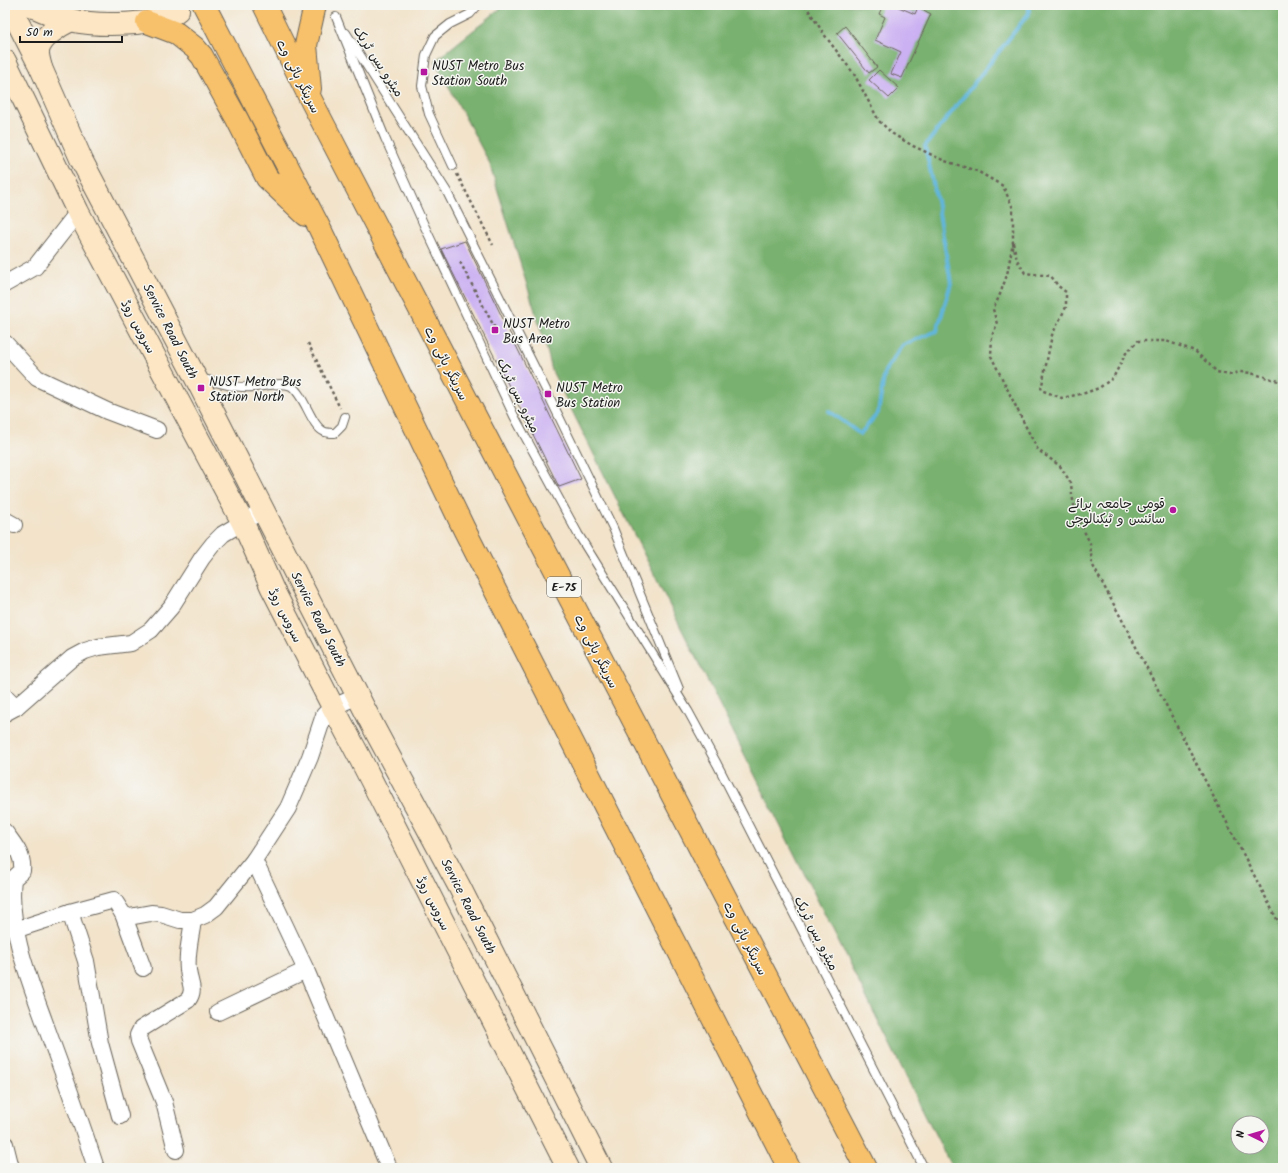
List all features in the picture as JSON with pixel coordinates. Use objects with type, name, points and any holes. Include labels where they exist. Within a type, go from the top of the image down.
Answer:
[{"type":"highway","points":[[204,5],[318,227],[464,529],[789,1168]]},
{"type":"highway","name":"سرینگر ہائی وے","points":[[264,5],[312,102],[866,1168]]},
{"type":"highway","points":[[312,102],[306,45],[315,5]]},
{"type":"highway","points":[[152,21],[176,33],[202,56],[267,178],[318,227]]},
{"type":"main road","name":"Service Road South","points":[[9,5],[40,68],[82,161],[322,627],[459,886],[600,1168]]},
{"type":"main road","points":[[30,5],[50,14],[71,20],[96,24],[152,21],[172,15],[178,10],[178,5]]},
{"type":"main road","points":[[40,68],[38,51],[46,37],[71,20]]},
{"type":"main road","name":"سروس روڈ","points":[[5,61],[78,212],[243,523],[272,588],[368,773],[568,1168]]},
{"type":"main road","points":[[300,642],[322,627]]},
{"type":"street","points":[[5,284],[35,267],[78,212]]},
{"type":"street","points":[[5,343],[37,378],[107,411],[157,430]]},
{"type":"street","points":[[9,706],[72,658],[85,651],[98,647],[131,643],[152,630],[172,607],[202,558],[213,544],[223,534],[263,510]]},
{"type":"street","points":[[123,914],[133,917],[151,913],[161,914],[180,920],[193,920],[205,915],[216,907],[254,860],[288,808],[310,757],[324,715],[333,708],[358,696]]},
{"type":"street","points":[[5,832],[18,850],[23,862],[22,871],[13,879],[11,893],[15,930],[32,988],[81,1119],[96,1168]]},
{"type":"street","points":[[254,860],[306,970],[389,1168]]},
{"type":"street","points":[[15,930],[70,912],[114,900],[123,914],[143,968]]},
{"type":"street","points":[[70,912],[86,961],[100,1043],[120,1116]]},
{"type":"street","points":[[176,1150],[164,1102],[138,1035],[141,1029],[188,1000],[192,995],[187,957],[193,920]]},
{"type":"street","points":[[218,1012],[306,970]]},
{"type":"street","points":[[5,1144],[11,1168]]},
{"type":"lane","points":[[453,166],[428,114],[422,86],[426,55],[435,36],[450,24],[470,14],[478,5]]},
{"type":"lane","name":"میٹرو بس ٹریک","points":[[688,711],[613,528],[447,192],[336,17],[388,146],[514,416],[578,534],[688,711],[717,764],[924,1168]]},
{"type":"lane","points":[[194,376],[229,386],[245,388],[279,384],[290,386],[298,394],[318,426],[326,433],[335,433],[342,426],[345,417]]},
{"type":"path","points":[[805,5],[826,37],[854,74],[879,121],[893,134],[913,146],[946,161],[977,171],[1003,186],[1013,208],[1013,242],[1007,275],[993,309],[997,324],[992,336],[991,356],[1038,450],[1060,466],[1071,483],[1076,514],[1090,543],[1092,564],[1283,931]]},
{"type":"path","points":[[453,166],[493,245]]},
{"type":"path","points":[[1013,242],[1017,260],[1025,272],[1050,276],[1058,286],[1066,292],[1066,307],[1052,335],[1041,390],[1062,398],[1099,388],[1113,378],[1126,353],[1138,341],[1156,340],[1166,341],[1195,351],[1216,372],[1229,375],[1239,372],[1265,376],[1282,382],[1283,388]]},
{"type":"path","points":[[460,262],[497,332]]},
{"type":"path","points":[[308,343],[345,417]]},
{"type":"green space","points":[[500,5],[1283,5],[1283,1168],[952,1168],[552,371],[547,350],[489,162],[435,61],[500,9]]},
{"type":"building","points":[[883,5],[894,5],[915,14],[918,7],[931,14],[902,78],[891,74],[901,52],[875,40],[885,17],[879,14]]},
{"type":"building","points":[[845,26],[877,67],[869,73],[837,33]]},
{"type":"building","points":[[879,70],[899,88],[889,98],[869,80]]},
{"type":"building","name":"NUST Metro Bus Area","points":[[465,241],[581,479],[559,487],[441,249]]},
{"type":"waterway","points":[[829,411],[860,434],[878,413],[885,371],[903,345],[937,331],[951,283],[937,201],[925,146],[1029,13],[1029,5]]},
{"type":"place","name":"NUST Metro Bus Station South","points":[[424,72]]},
{"type":"place","name":"NUST Metro Bus Area","points":[[495,330]]},
{"type":"place","name":"NUST Metro Bus Station North","points":[[201,388]]},
{"type":"place","name":"NUST Metro Bus Station","points":[[548,394]]},
{"type":"place","name":"قومی جامعہ برائے سائنس و ٹیکنالوجی","points":[[1173,510]]}]
